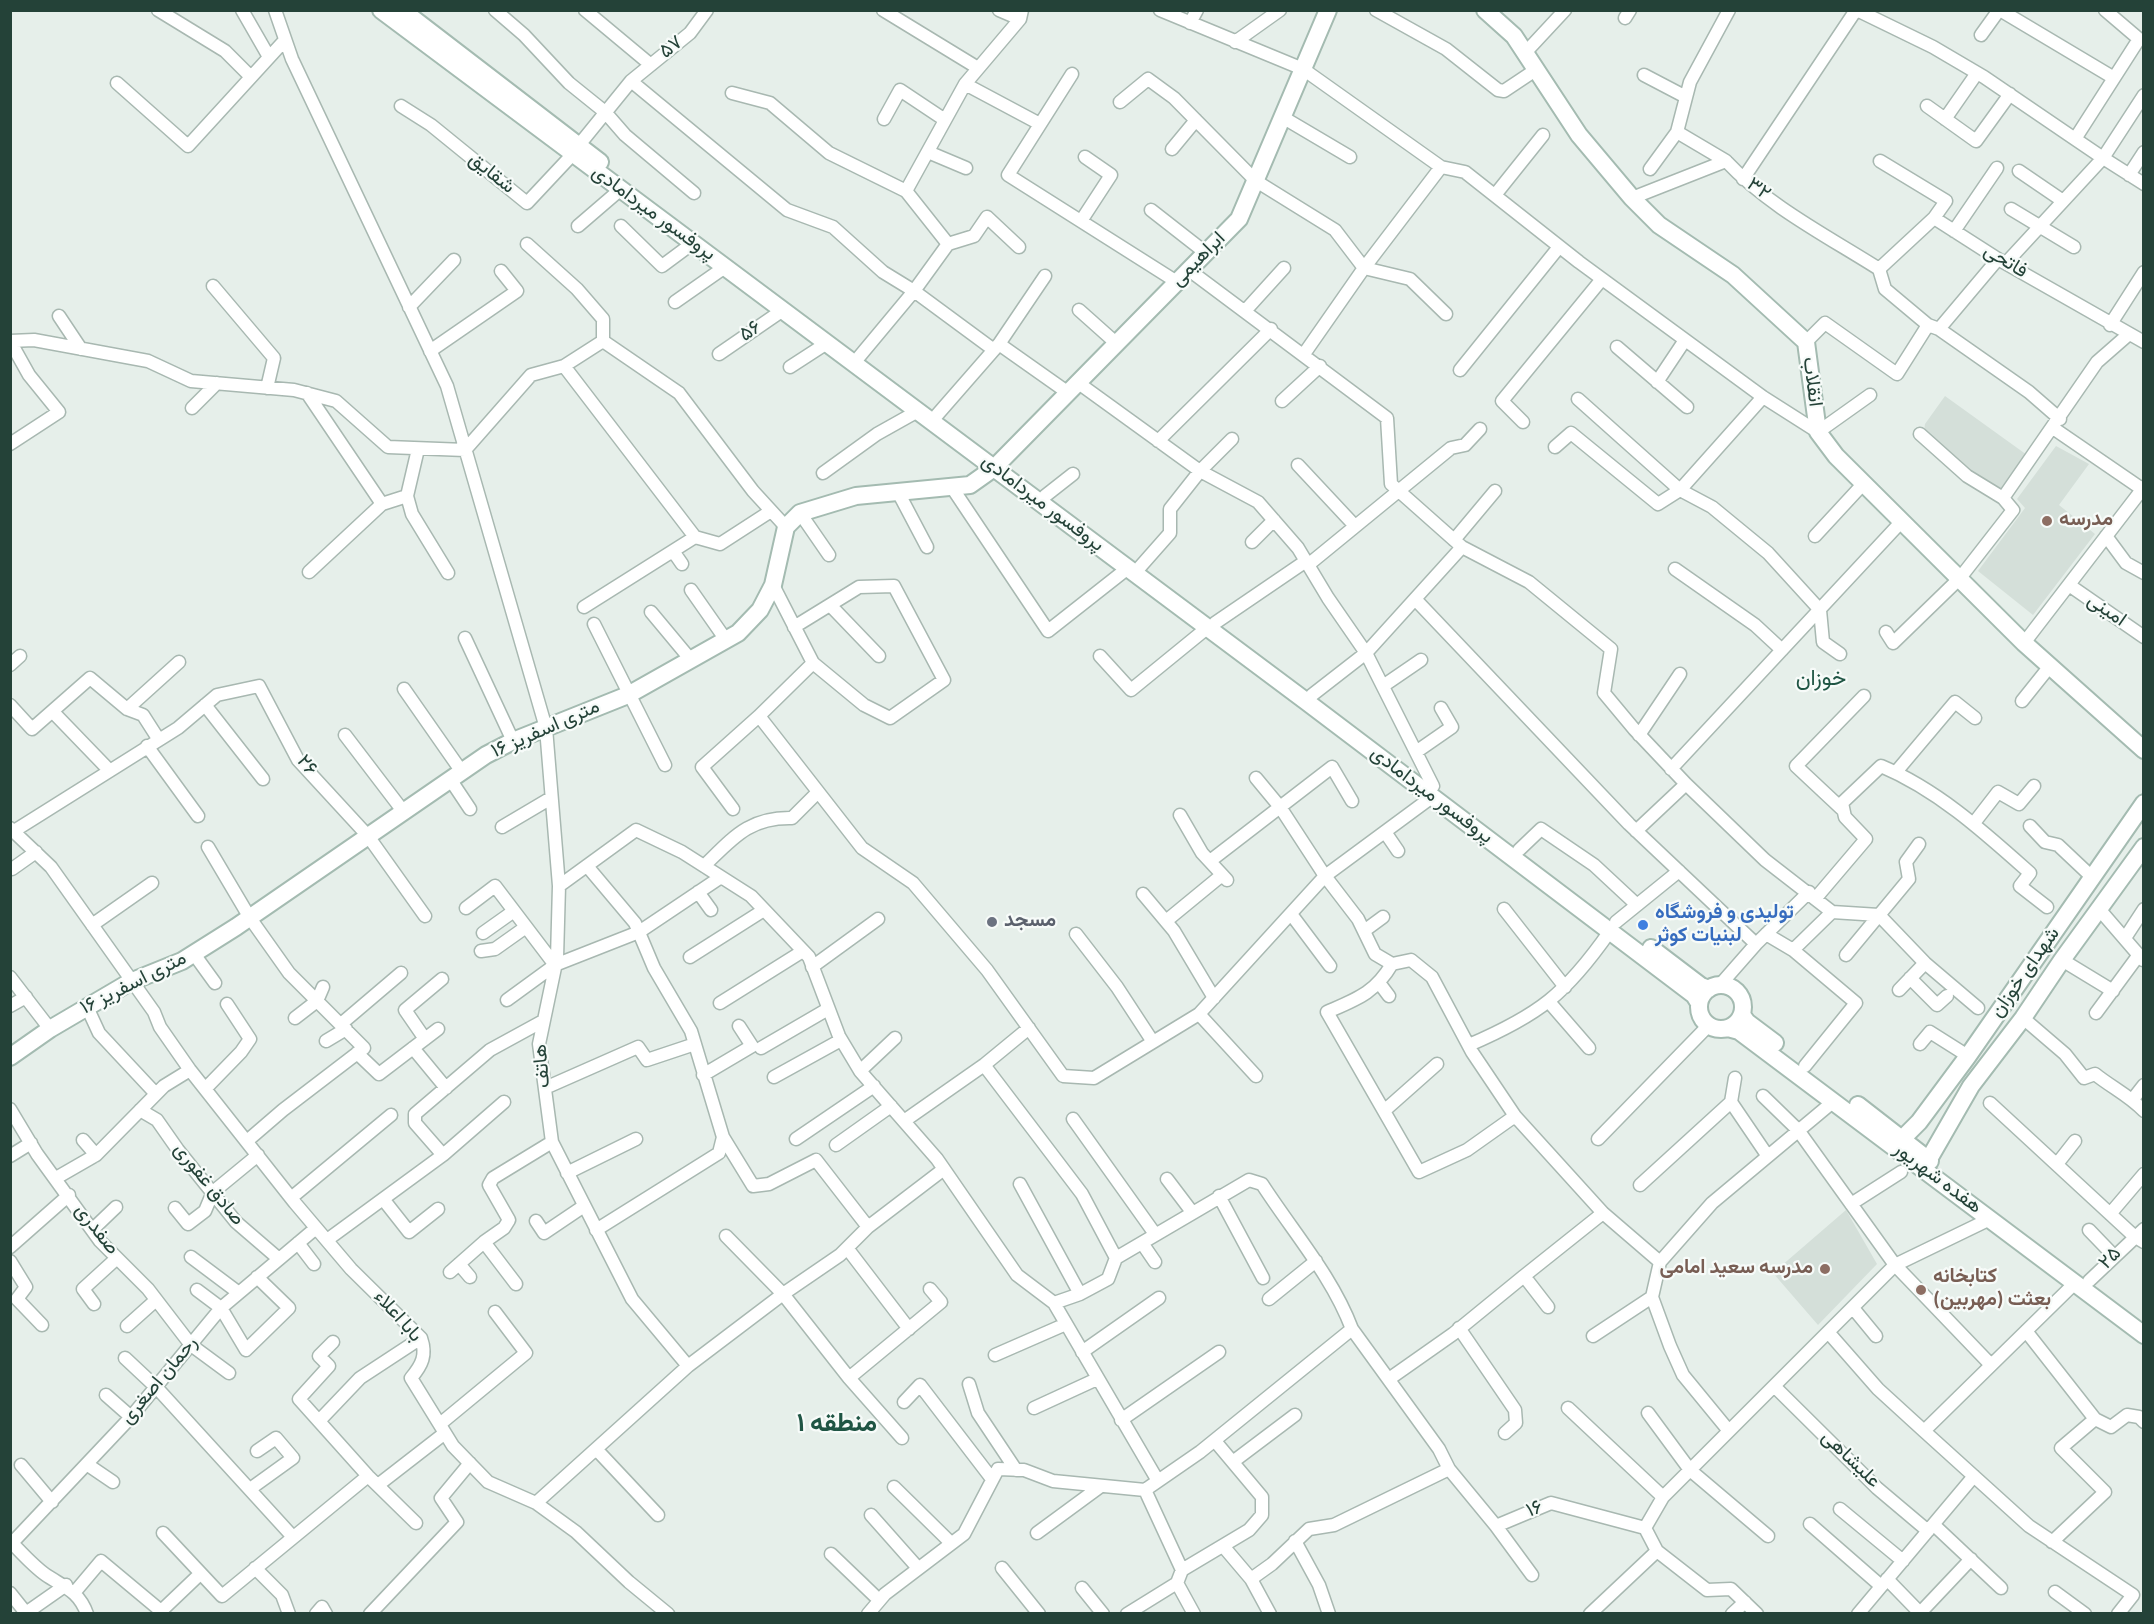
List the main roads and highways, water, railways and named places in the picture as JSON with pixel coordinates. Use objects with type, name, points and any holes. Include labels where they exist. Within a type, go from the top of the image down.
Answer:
[{"type":"main road","name":"پروفسور میردامادی","points":[[381,10],[859,357],[937,416],[996,465],[1045,496],[1134,568]]},
{"type":"main road","name":"پروفسور میردامادی","points":[[402,10],[621,189],[918,411],[996,465],[1613,927],[1701,986],[1714,987]]},
{"type":"main road","name":"ابراهیمی","points":[[996,465],[1239,219],[1284,118],[1328,10]]},
{"type":"main road","name":"انقلاب","points":[[1485,10],[1514,36],[1534,70],[1579,135],[1632,198],[1659,225],[1733,274],[1806,342],[1818,432],[1836,456],[2025,643],[2144,750]]},
{"type":"main road","name":"۱۶ متری اسفریز","points":[[10,1057],[50,1029],[130,982],[194,954],[250,918],[456,775],[513,741],[628,695],[738,633],[760,610],[772,585],[786,527],[800,513],[856,496],[970,485],[996,465]]},
{"type":"main road","name":"پروفسور میردامادی","points":[[1433,791],[1519,850],[1694,995],[1699,1003]]},
{"type":"main road","name":"شهدای خوزان","points":[[1902,1138],[1932,1105],[1968,1056],[2144,803]]},
{"type":"main road","name":"شهدای خوزان","points":[[1929,1160],[1950,1119],[1971,1086],[2023,1018],[2144,847]]},
{"type":"main road","points":[[1714,987],[1734,989],[1742,1000],[1742,1015],[1728,1028],[1719,1029],[1709,1025],[1701,1017],[1699,1003],[1714,987]]},
{"type":"main road","name":"هفده شهریور","points":[[1742,1015],[1747,1022],[1902,1138],[2082,1282],[2144,1335]]},
{"type":"main road","name":"هفده شهریور","points":[[1728,1028],[1739,1031],[1990,1219],[2144,1323]]},
{"type":"main road","points":[[1932,1105],[1950,1119]]},
{"type":"place","name":"مدرسه","points":[[2047,521]]},
{"type":"place","name":"مسجد","points":[[992,922]]},
{"type":"place","name":"تولیدی و فروشگاه لبنیات کوثر","points":[[1643,925]]},
{"type":"place","name":"مدرسه سعید امامی","points":[[1825,1269]]},
{"type":"place","name":"کتابخانه بعثت (مهربین)","points":[[1921,1290]]},
{"type":"district","name":"خوزان","points":[[1821,680]]},
{"type":"district","name":"منطقه ۱","points":[[837,1425]]}]
